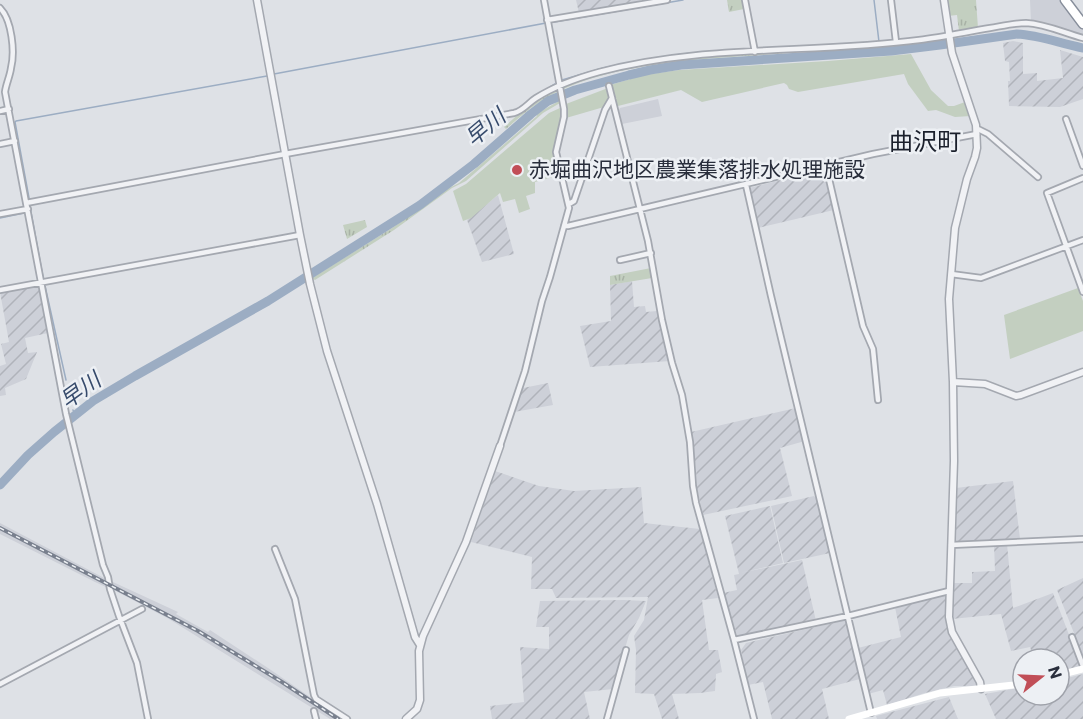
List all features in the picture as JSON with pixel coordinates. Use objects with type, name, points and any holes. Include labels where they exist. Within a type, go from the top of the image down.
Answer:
[{"type":"highway","points":[[1068,1],[1083,24]]},
{"type":"main road","points":[[849,719],[940,693],[1011,685]]},
{"type":"street","points":[[257,0],[300,236],[327,351],[373,493],[415,637],[420,645]]},
{"type":"street","points":[[406,719],[417,709],[420,700],[420,645],[466,542],[500,446],[525,371],[569,204],[556,156],[564,117],[543,0]]},
{"type":"street","points":[[547,20],[644,2],[667,0]]},
{"type":"street","points":[[745,0],[755,52]]},
{"type":"street","points":[[891,0],[896,42]]},
{"type":"street","points":[[944,0],[951,50],[977,131],[975,157],[955,228],[949,299],[954,461],[949,617],[950,627],[980,682],[981,689]]},
{"type":"street","points":[[0,8],[8,23],[12,53],[12,68],[6,89],[9,109],[66,414],[102,565],[137,663],[148,719]]},
{"type":"street","points":[[26,203],[514,113],[521,111],[536,98],[591,74],[630,65],[683,57],[918,40],[1009,24],[1026,23],[1045,26],[1083,38]]},
{"type":"street","points":[[609,86],[651,254],[672,363],[682,395],[696,502],[754,719]]},
{"type":"street","points":[[569,204],[574,201],[605,110],[612,98]]},
{"type":"street","points":[[0,111],[9,109]]},
{"type":"street","points":[[1066,119],[1083,163]]},
{"type":"street","points":[[564,226],[977,131],[988,134],[1038,177]]},
{"type":"street","points":[[0,144],[15,141]]},
{"type":"street","points":[[826,166],[863,326],[873,349],[878,400]]},
{"type":"street","points":[[1083,178],[1047,193],[1083,292]]},
{"type":"street","points":[[747,185],[771,296],[871,713]]},
{"type":"street","points":[[0,214],[28,209]]},
{"type":"street","points":[[0,290],[300,236]]},
{"type":"street","points":[[951,274],[981,278],[1083,240]]},
{"type":"street","points":[[620,260],[651,254]]},
{"type":"street","points":[[953,382],[985,384],[1016,396],[1083,372]]},
{"type":"street","points":[[951,545],[1083,539]]},
{"type":"street","points":[[275,549],[295,599],[314,695],[316,699],[347,719]]},
{"type":"street","points":[[734,640],[848,616],[949,591]]},
{"type":"street","points":[[0,684],[142,609]]},
{"type":"street","points":[[1072,637],[1083,668]]},
{"type":"street","points":[[607,719],[626,650]]},
{"type":"street","points":[[314,711],[316,719]]},
{"type":"shaded area","points":[[576,0],[641,0],[579,13]]},
{"type":"shaded area","points":[[1030,0],[1061,0],[1083,29],[1083,35],[1031,22]]},
{"type":"shaded area","points":[[1013,41],[1023,43],[1023,74],[1037,73],[1037,81],[1063,78],[1060,50],[1083,57],[1083,99],[1060,107],[1009,106],[1009,62],[1005,61],[1003,43]]},
{"type":"shaded area","points":[[658,99],[662,116],[622,124],[620,108]]},
{"type":"shaded area","points":[[825,169],[834,210],[758,228],[749,188]]},
{"type":"shaded area","points":[[498,195],[514,254],[482,262],[467,220]]},
{"type":"shaded area","points":[[632,281],[634,307],[645,306],[646,312],[657,311],[670,361],[590,367],[580,326],[611,321],[610,285]]},
{"type":"shaded area","points":[[40,285],[48,333],[25,338],[28,353],[37,352],[26,379],[5,388],[6,395],[0,396],[0,366],[6,364],[1,344],[9,342],[0,292]]},
{"type":"shaded area","points":[[548,383],[553,405],[514,412],[523,388]]},
{"type":"shaded area","points":[[796,408],[805,441],[780,448],[792,496],[703,515],[697,489],[691,432]]},
{"type":"shaded area","points":[[495,471],[539,486],[574,491],[641,487],[644,523],[700,529],[718,598],[702,600],[709,650],[718,650],[722,672],[716,674],[715,691],[672,694],[679,719],[662,719],[654,694],[635,693],[634,636],[644,620],[648,597],[556,598],[552,589],[531,589],[532,557],[471,542]]},
{"type":"shaded area","points":[[1013,481],[1020,539],[953,543],[956,488]]},
{"type":"shaded area","points":[[814,496],[819,501],[830,553],[784,563],[771,506]]},
{"type":"shaded area","points":[[770,506],[783,563],[740,573],[802,560],[816,621],[738,638],[723,593],[737,590],[734,575],[739,574],[725,516]]},
{"type":"shaded area","points":[[0,523],[106,579],[108,587],[0,534]]},
{"type":"shaded area","points":[[994,544],[1007,544],[1013,608],[1053,593],[1081,666],[1071,669],[1071,647],[1011,647],[1011,651],[1001,614],[952,619],[952,583],[972,583],[972,572],[995,571]]},
{"type":"shaded area","points":[[1083,578],[1083,656],[1057,590]]},
{"type":"shaded area","points":[[111,583],[178,612],[176,614],[208,632],[210,630],[342,719],[330,719],[169,619],[112,589]]},
{"type":"shaded area","points":[[946,595],[946,625],[950,637],[978,684],[976,686],[954,686],[887,705],[883,690],[868,694],[858,648],[901,637],[895,607]]},
{"type":"shaded area","points":[[540,601],[646,601],[629,635],[613,689],[584,692],[590,719],[492,719],[490,706],[524,702],[520,647],[549,649],[549,627],[536,627]]},
{"type":"shaded area","points":[[846,620],[860,679],[822,689],[829,719],[772,719],[763,682],[748,685],[741,650],[746,643]]},
{"type":"shaded area","points":[[1083,674],[1083,719],[996,719],[985,694],[1011,689],[1011,707],[1071,707],[1071,677]]},
{"type":"shaded area","points":[[949,697],[958,719],[877,719],[876,716]]},
{"type":"green space","points":[[727,0],[742,0],[744,9],[729,12]]},
{"type":"green space","points":[[947,0],[976,0],[978,28],[959,31],[957,15],[948,16]]},
{"type":"green space","points":[[787,51],[787,53],[669,63],[611,73],[557,92],[537,104],[506,129],[504,127],[532,102],[570,82],[586,77],[660,61]]},
{"type":"green space","points":[[911,54],[931,90],[948,106],[965,102],[971,116],[955,117],[936,110],[928,111],[908,84],[904,74],[798,92],[789,89],[784,83],[702,102],[681,90],[618,106],[610,85],[644,75],[679,70]]},
{"type":"green space","points":[[608,88],[609,95],[604,107],[566,118],[566,104]]},
{"type":"green space","points":[[559,101],[560,103],[543,113],[466,181],[452,188],[394,230],[315,280],[312,278],[459,183],[537,116],[536,114]]},
{"type":"green space","points":[[560,108],[562,115],[554,154],[560,175],[535,182],[535,193],[526,196],[530,209],[519,213],[515,199],[503,202],[500,193],[471,218],[463,221],[453,191],[466,184],[549,113]]},
{"type":"green space","points":[[365,220],[367,227],[347,239],[343,225]]},
{"type":"green space","points":[[651,268],[652,278],[610,285],[610,276]]},
{"type":"green space","points":[[1078,288],[1083,301],[1083,331],[1010,359],[1004,315]]},
{"type":"waterway","points":[[554,22],[683,0]]},
{"type":"waterway","points":[[874,0],[879,42]]},
{"type":"waterway","points":[[274,74],[546,23]]},
{"type":"waterway","name":"早川","points":[[0,485],[28,455],[93,401],[268,301],[420,205],[474,164],[548,101],[575,90],[650,70],[681,65],[891,51],[1017,34],[1083,48]]},
{"type":"waterway","points":[[651,59],[682,54],[751,49]]},
{"type":"waterway","points":[[562,80],[637,61]]},
{"type":"waterway","points":[[29,198],[16,121],[267,76]]},
{"type":"waterway","points":[[550,87],[555,84]]},
{"type":"waterway","points":[[30,207],[43,277]]},
{"type":"waterway","points":[[0,218],[24,213]]},
{"type":"waterway","points":[[45,286],[66,380]]},
{"type":"waterway","name":"早川","points":[[73,410],[75,415]]},
{"type":"railway","points":[[0,528],[198,631],[338,719]]},
{"type":"place","name":"赤堀曲沢地区農業集落排水処理施設","points":[[517,170]]},
{"type":"district","name":"曲沢町","points":[[925,142]]}]
